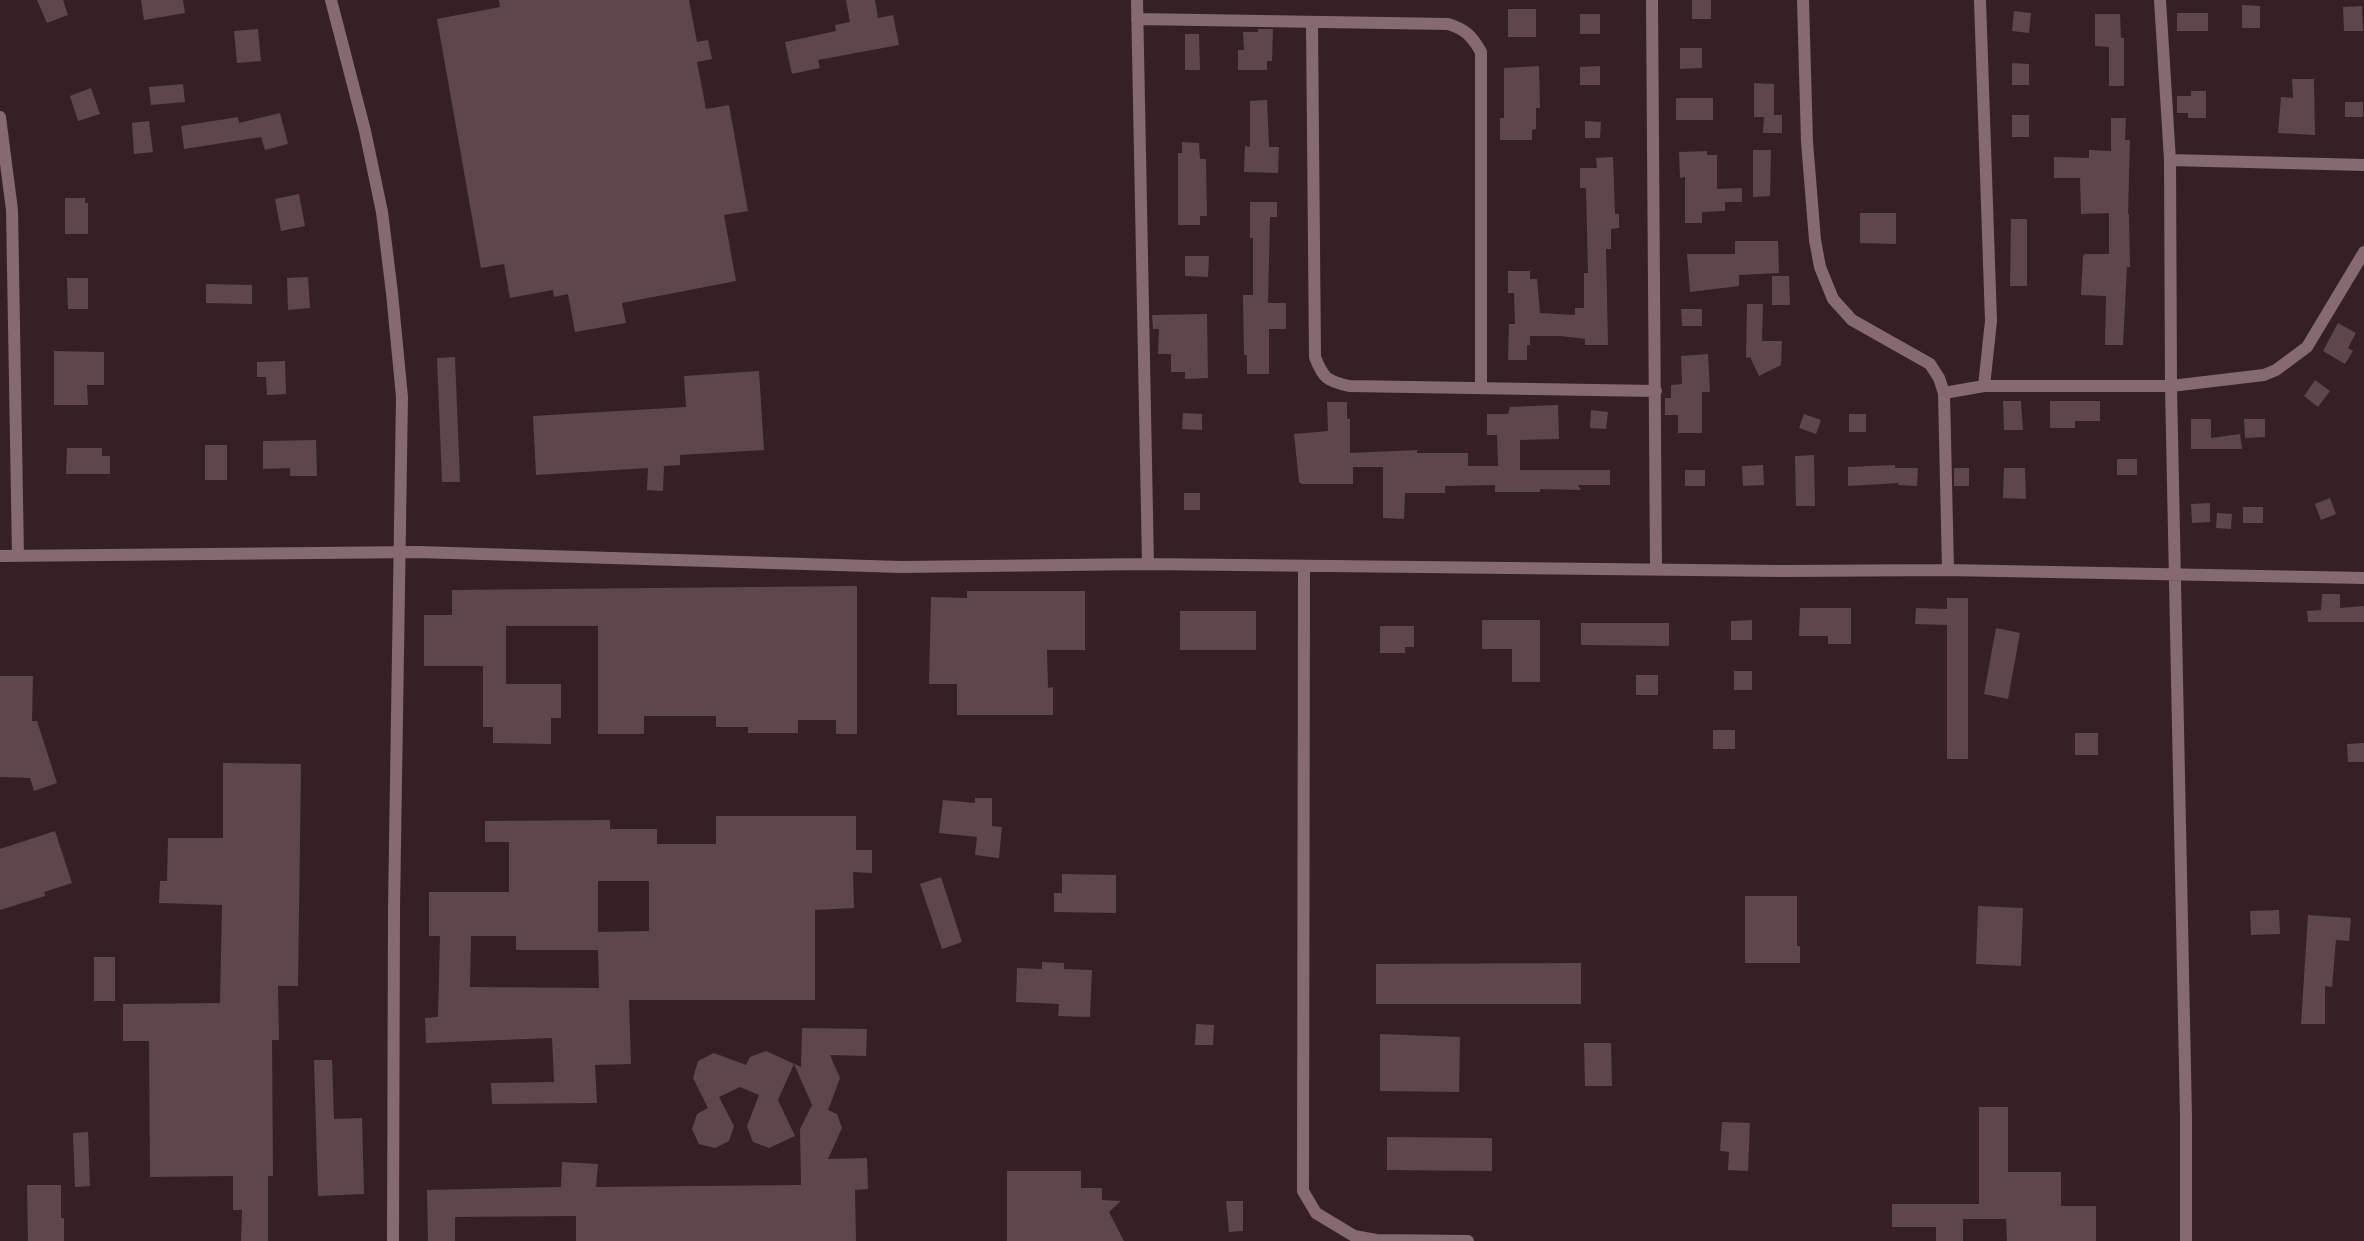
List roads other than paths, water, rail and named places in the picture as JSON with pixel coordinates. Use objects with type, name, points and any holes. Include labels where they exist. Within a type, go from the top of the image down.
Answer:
[{"type":"street","points":[[331,0],[365,130],[382,212],[402,397],[394,908],[393,1241]]},
{"type":"street","points":[[1137,0],[1148,564]]},
{"type":"street","points":[[1652,0],[1656,569]]},
{"type":"street","points":[[1803,0],[1807,142],[1815,240],[1820,267],[1833,299],[1852,320],[1930,364],[1939,378],[1944,393],[1948,570]]},
{"type":"street","points":[[1980,0],[1991,321],[1984,386]]},
{"type":"street","points":[[2160,0],[2170,160],[2171,386],[2177,574],[2186,1106],[2186,1241]]},
{"type":"street","points":[[1137,19],[1448,24],[1461,28],[1473,38],[1481,52],[1481,387]]},
{"type":"street","points":[[1312,23],[1315,357],[1321,372],[1330,381],[1349,386],[1656,391]]},
{"type":"street","points":[[0,117],[5,178],[12,222],[18,556]]},
{"type":"street","points":[[2170,160],[2364,165]]},
{"type":"street","points":[[1944,393],[1984,386],[2171,386],[2264,375],[2295,357],[2307,347],[2364,252]]},
{"type":"street","points":[[0,556],[400,552],[901,567],[1148,564],[1782,571],[1948,570],[2364,578]]},
{"type":"street","points":[[1304,566],[1303,1191],[1316,1213],[1354,1236],[1376,1240],[1468,1241]]}]
